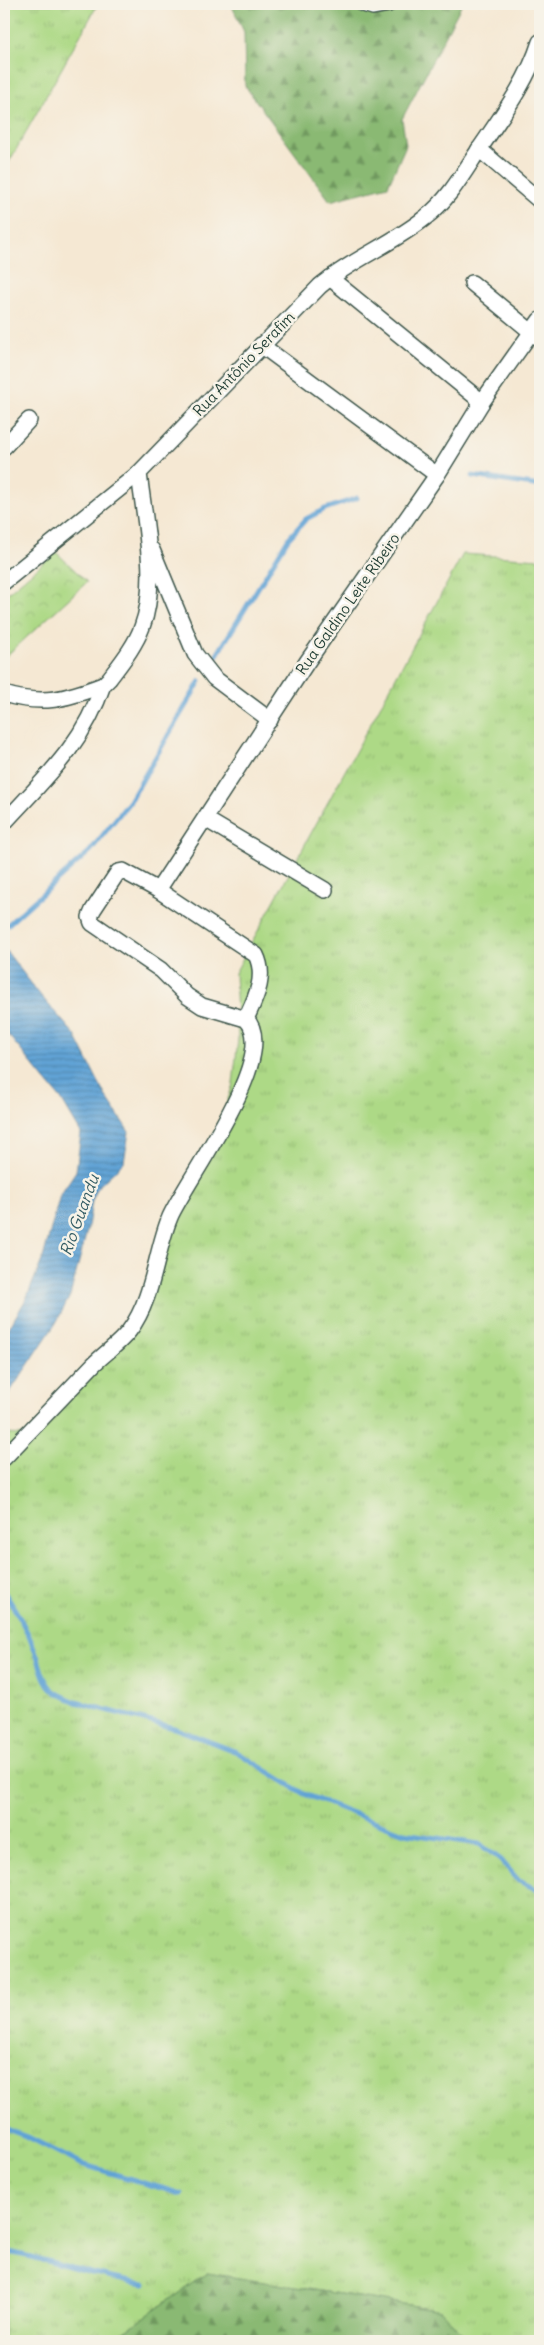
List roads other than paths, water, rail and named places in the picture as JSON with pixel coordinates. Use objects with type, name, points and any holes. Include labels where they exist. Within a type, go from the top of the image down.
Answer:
[{"type":"street","points":[[363,4],[372,6],[389,4]]},
{"type":"street","name":"Rua Antônio Serafim","points":[[4,582],[139,473],[261,346],[330,278],[410,229],[443,201],[479,149],[525,76],[540,42]]},
{"type":"street","points":[[479,149],[540,201]]},
{"type":"street","points":[[330,278],[482,402]]},
{"type":"street","points":[[472,283],[537,330]]},
{"type":"street","name":"Rua Galdino Leite Ribeiro","points":[[158,890],[207,820],[307,662],[437,475],[482,402],[537,330]]},
{"type":"street","points":[[261,346],[437,475]]},
{"type":"street","points":[[4,447],[29,420]]},
{"type":"street","points":[[4,823],[68,753],[85,730],[103,685],[122,662],[142,626],[149,572],[139,473]]},
{"type":"street","points":[[146,538],[195,654],[214,678],[270,720]]},
{"type":"street","points":[[4,694],[38,702],[68,697],[103,685]]},
{"type":"street","points":[[207,820],[325,890]]},
{"type":"street","points":[[4,1458],[96,1363],[123,1338],[134,1324],[150,1287],[164,1231],[192,1175],[229,1117],[252,1058],[253,1037],[249,1022],[246,1019],[202,1006],[187,996],[161,970],[91,921],[93,910],[119,872],[123,871],[158,890],[256,956],[260,966],[261,979],[246,1019]]},
{"type":"water","name":"Rio Guandu","points":[[4,948],[41,996],[75,1035],[105,1095],[129,1132],[124,1162],[98,1187],[92,1201],[88,1227],[70,1296],[56,1323],[4,1401],[4,1336],[26,1299],[43,1258],[60,1195],[76,1171],[81,1133],[61,1099],[9,1036],[4,1026]]},
{"type":"waterway","points":[[473,476],[540,486]]},
{"type":"waterway","points":[[215,658],[288,539],[306,519],[325,509],[357,498]]},
{"type":"waterway","points":[[4,928],[90,851],[130,801],[200,681]]},
{"type":"waterway","points":[[4,1592],[28,1635],[46,1681],[60,1695],[76,1702],[174,1728],[237,1752],[304,1794],[404,1833],[479,1844],[500,1859],[519,1881],[540,1891]]},
{"type":"waterway","points":[[4,2128],[28,2137],[81,2164],[181,2194]]},
{"type":"waterway","points":[[4,2251],[109,2278],[145,2284]]}]
